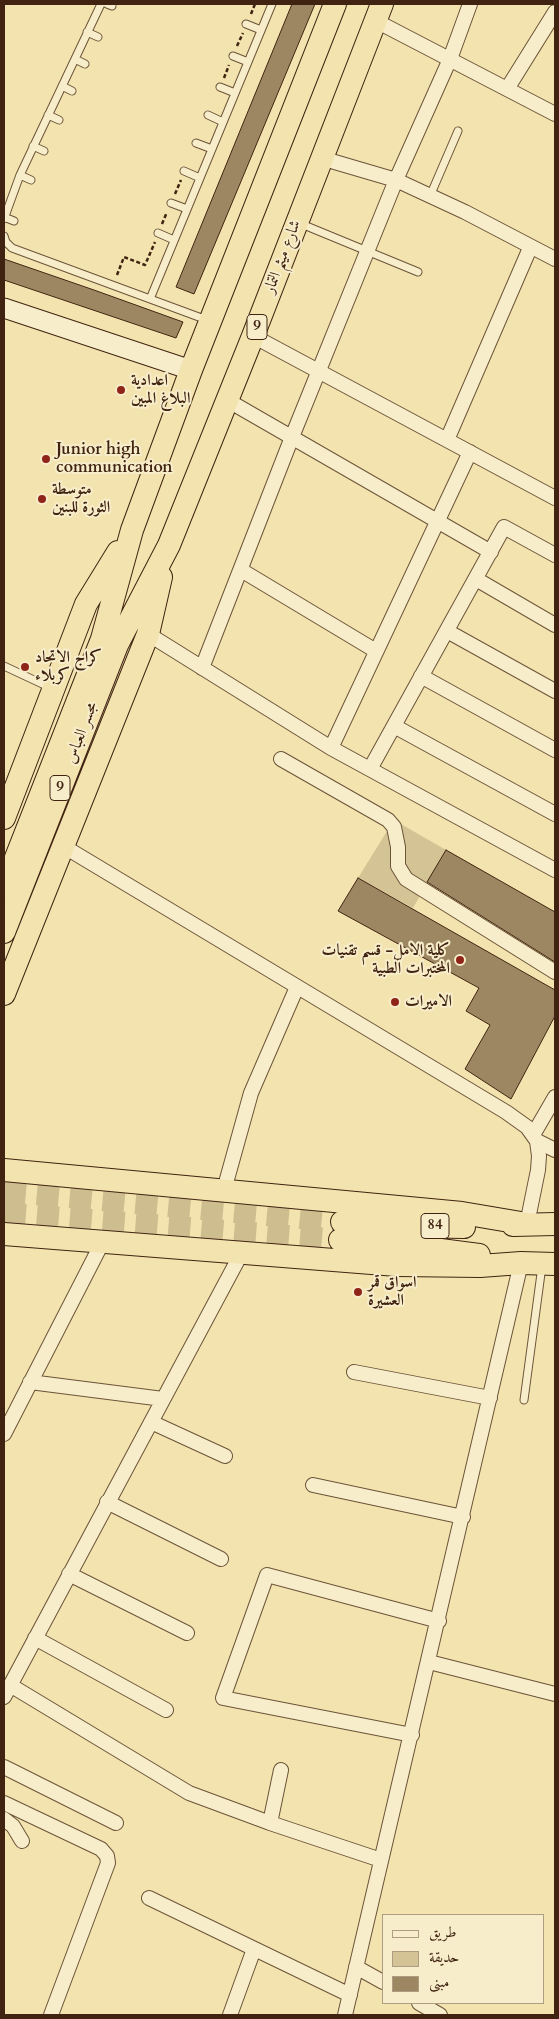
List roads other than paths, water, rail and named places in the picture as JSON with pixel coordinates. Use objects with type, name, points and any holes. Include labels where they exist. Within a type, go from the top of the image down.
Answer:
[{"type":"highway","name":"9","points":[[109,642],[132,530],[191,370],[335,4]]},
{"type":"highway","name":"شارع ميثم التمار","points":[[109,642],[169,545],[253,336],[379,12]]},
{"type":"highway","points":[[4,815],[86,604],[132,530]]},
{"type":"highway","points":[[4,994],[148,634],[169,545]]},
{"type":"highway","name":"مجسر العباس","points":[[4,888],[109,642]]},
{"type":"highway","name":"مجسر العباس","points":[[4,932],[109,642]]},
{"type":"highway","points":[[4,1170],[462,1213],[527,1224]]},
{"type":"highway","name":"84","points":[[540,1263],[462,1252],[341,1231],[405,1226],[465,1227],[555,1224]]},
{"type":"highway","points":[[4,1234],[397,1265],[480,1266],[540,1263]]},
{"type":"main road","points":[[4,308],[191,370]]},
{"type":"street","points":[[202,668],[367,251],[396,180],[450,59],[470,4]]},
{"type":"street","points":[[379,12],[450,59],[555,114]]},
{"type":"street","points":[[507,89],[555,12]]},
{"type":"street","points":[[321,158],[396,180],[555,259]]},
{"type":"street","points":[[447,440],[530,248]]},
{"type":"street","points":[[253,336],[555,498]]},
{"type":"street","points":[[227,400],[491,552]]},
{"type":"street","points":[[331,748],[470,452]]},
{"type":"street","points":[[370,769],[504,528],[555,555]]},
{"type":"street","points":[[240,570],[376,651]]},
{"type":"street","points":[[476,579],[555,625]]},
{"type":"street","points":[[447,631],[555,692]]},
{"type":"street","points":[[148,634],[331,748],[555,870]]},
{"type":"street","points":[[421,676],[555,750]]},
{"type":"street","points":[[394,726],[555,814]]},
{"type":"street","points":[[281,759],[388,820],[394,827],[398,847],[398,866],[406,879],[555,972]]},
{"type":"street","points":[[63,846],[506,1112],[527,1127],[535,1138],[555,1150]]},
{"type":"street","points":[[224,1190],[251,1093],[298,987]]},
{"type":"street","points":[[527,1224],[539,1163],[535,1138],[555,1097]]},
{"type":"street","points":[[4,1434],[102,1243]]},
{"type":"street","points":[[241,1254],[7,1691],[189,1793],[270,1823],[381,1860]]},
{"type":"street","points":[[345,2015],[490,1398],[540,1263]]},
{"type":"street","points":[[354,1372],[490,1398]]},
{"type":"street","points":[[30,1382],[163,1399]]},
{"type":"street","points":[[151,1422],[226,1456]]},
{"type":"street","points":[[314,1485],[463,1516]]},
{"type":"street","points":[[107,1502],[221,1559]]},
{"type":"street","points":[[69,1574],[187,1633]]},
{"type":"street","points":[[412,1735],[223,1698],[267,1575],[438,1621]]},
{"type":"street","points":[[35,1638],[166,1710]]},
{"type":"street","points":[[429,1662],[555,1694]]},
{"type":"street","points":[[4,1767],[116,1823]]},
{"type":"street","points":[[270,1823],[281,1770]]},
{"type":"street","points":[[4,1803],[102,1849],[107,1856],[108,1863],[51,2015]]},
{"type":"street","points":[[4,1819],[12,1826],[22,1841]]},
{"type":"street","points":[[149,1898],[350,1995]]},
{"type":"street","points":[[230,2015],[254,1949]]},
{"type":"street","points":[[356,1967],[382,1981]]},
{"type":"street","points":[[420,2004],[440,2015]]},
{"type":"lane","points":[[14,221],[4,218],[20,175],[101,4]]},
{"type":"lane","points":[[150,300],[272,4]]},
{"type":"lane","points":[[246,24],[261,30]]},
{"type":"lane","points":[[87,32],[98,37]]},
{"type":"lane","points":[[233,56],[248,62]]},
{"type":"lane","points":[[74,59],[85,64]]},
{"type":"lane","points":[[62,86],[72,91]]},
{"type":"lane","points":[[220,87],[235,93]]},
{"type":"lane","points":[[48,115],[59,120]]},
{"type":"lane","points":[[208,115],[223,122]]},
{"type":"lane","points":[[430,196],[458,131]]},
{"type":"lane","points":[[196,143],[212,149]]},
{"type":"lane","points":[[33,146],[44,151]]},
{"type":"lane","points":[[184,172],[200,178]]},
{"type":"lane","points":[[20,175],[31,180]]},
{"type":"lane","points":[[171,203],[187,209]]},
{"type":"lane","points":[[297,222],[418,272]]},
{"type":"lane","points":[[158,233],[174,240]]},
{"type":"lane","points":[[4,236],[6,242],[12,248],[210,321]]},
{"type":"lane","points":[[4,666],[54,689]]},
{"type":"lane","points":[[524,1400],[540,1263]]},
{"type":"tunnel","points":[[4,1191],[342,1222]]},
{"type":"tunnel","points":[[4,1213],[340,1240]]},
{"type":"place","name":"اعدادية البلاغ المبين","points":[[121,390]]},
{"type":"place","name":"Junior high communication","points":[[46,459]]},
{"type":"place","name":"متوسطة الثورة للبنين","points":[[42,499]]},
{"type":"place","name":"كراج الاتحاد كربلاء","points":[[25,667]]},
{"type":"place","name":"كلية الامل- قسم تقنيات المختبرات الطبية","points":[[460,960]]},
{"type":"place","name":"الاميرات","points":[[395,1002]]},
{"type":"place","name":"اسواق قمر العشيرة","points":[[358,1292]]}]
